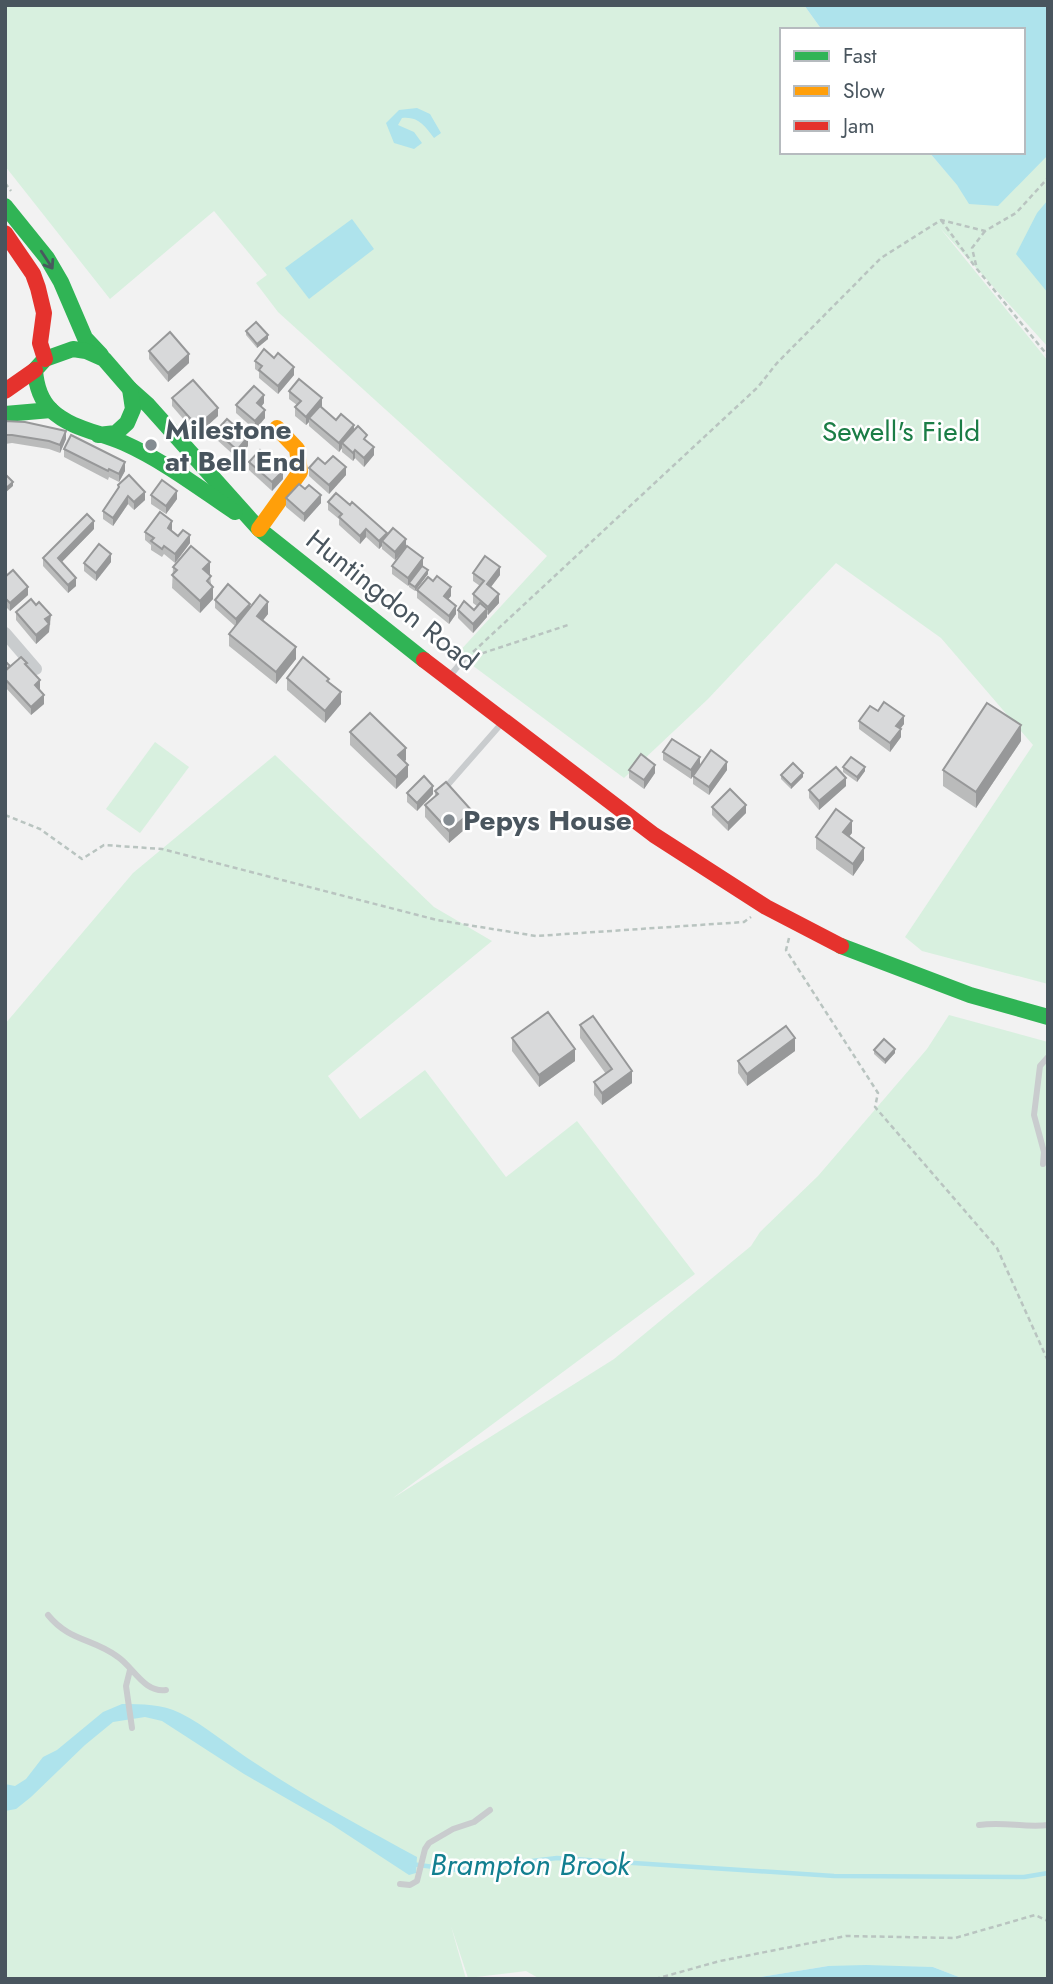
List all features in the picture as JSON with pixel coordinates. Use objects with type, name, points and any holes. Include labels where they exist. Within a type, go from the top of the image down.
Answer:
[{"type":"main road","points":[[9,200],[61,282],[85,338],[256,526]]},
{"type":"main road","points":[[5,233],[33,274],[38,288],[44,313],[37,385],[51,410],[80,429],[120,441],[150,457],[256,526]]},
{"type":"main road","points":[[5,391],[40,365],[73,349],[104,359]]},
{"type":"main road","points":[[98,435],[116,433],[127,423],[133,409],[131,389]]},
{"type":"main road","points":[[5,414],[51,410]]},
{"type":"main road","points":[[256,526],[300,472],[297,449],[277,428]]},
{"type":"main road","name":"Huntingdon Road","points":[[256,526],[447,678],[654,835],[765,907],[846,949],[894,968],[970,995],[1048,1017]]},
{"type":"street","points":[[5,633],[36,669]]},
{"type":"lane","points":[[447,678],[468,658]]},
{"type":"lane","points":[[442,790],[501,719]]},
{"type":"lane","points":[[1043,1164],[1044,1152],[1034,1115],[1040,1066],[1048,1057]]},
{"type":"lane","points":[[48,1615],[69,1634],[101,1645],[122,1659],[136,1676],[150,1686],[166,1689]]},
{"type":"lane","points":[[130,1670],[126,1686],[132,1728]]},
{"type":"lane","points":[[400,1884],[410,1885],[417,1881],[425,1849],[434,1839],[474,1822],[490,1810]]},
{"type":"lane","points":[[979,1825],[1010,1822],[1048,1825]]},
{"type":"path","points":[[977,269],[972,248],[985,231],[1016,213],[1048,178]]},
{"type":"path","points":[[5,183],[9,200]]},
{"type":"path","points":[[468,658],[758,387],[777,363],[881,258],[941,220],[985,231]]},
{"type":"path","points":[[941,220],[1048,356]]},
{"type":"path","points":[[468,658],[568,625]]},
{"type":"path","points":[[5,815],[40,830],[82,859],[104,845],[162,849],[437,920],[536,936],[744,922],[765,907]]},
{"type":"path","points":[[789,938],[786,950],[878,1093],[875,1107],[997,1248],[1048,1361]]},
{"type":"path","points":[[655,1979],[720,1961],[846,1936],[955,1938],[1035,1915],[1048,1921]]},
{"type":"green space","name":"Sewell's Field","points":[[5,5],[804,5],[821,28],[780,28],[780,154],[931,154],[959,187],[1019,154],[1025,154],[1025,149],[1048,109],[1048,347],[940,228],[1048,361],[1048,984],[922,951],[905,937],[1033,745],[941,638],[836,563],[708,699],[624,778],[457,654],[547,556],[278,312],[256,283],[267,275],[214,211],[110,299],[5,166]]},
{"type":"green space","points":[[155,742],[189,767],[140,833],[106,809]]},
{"type":"green space","points":[[275,755],[434,907],[492,941],[328,1076],[360,1119],[425,1070],[506,1177],[577,1121],[695,1274],[393,1498],[614,1359],[751,1246],[760,1232],[818,1176],[927,1049],[949,1015],[1048,1042],[1048,1979],[964,1979],[933,1967],[828,1966],[749,1979],[540,1979],[526,1971],[468,1978],[451,1926],[466,1979],[5,1979],[5,1024],[133,873]]},
{"type":"water","points":[[804,5],[1048,5],[1048,155],[998,206],[969,204],[931,154],[1025,154],[1025,28],[821,28]]},
{"type":"water","points":[[417,108],[430,114],[441,133],[434,138],[417,120],[402,118],[398,125],[414,132],[422,143],[414,149],[394,143],[386,123],[399,110]]},
{"type":"water","points":[[1048,200],[1048,293],[1016,254],[1037,213]]},
{"type":"water","points":[[352,219],[374,249],[309,299],[285,268]]},
{"type":"water","points":[[122,1704],[159,1706],[189,1718],[295,1788],[417,1857],[416,1873],[409,1875],[162,1721],[145,1717],[113,1722],[31,1797],[16,1809],[5,1811],[5,1784],[15,1786],[26,1779],[43,1757],[57,1750],[103,1712]]},
{"type":"water","points":[[828,1966],[933,1967],[964,1979],[749,1979]]},
{"type":"building","points":[[256,322],[268,335],[257,344],[246,331]]},
{"type":"building","points":[[170,332],[189,354],[168,373],[149,351]]},
{"type":"building","points":[[264,349],[274,358],[278,353],[294,367],[278,386],[259,370],[262,366],[255,361]]},
{"type":"building","points":[[299,379],[322,398],[306,417],[295,407],[301,401],[289,391]]},
{"type":"building","points":[[193,380],[218,408],[197,426],[172,398]]},
{"type":"building","points":[[254,386],[264,395],[257,403],[265,410],[255,421],[236,405]]},
{"type":"building","points":[[320,406],[336,420],[341,414],[354,425],[339,443],[309,418]]},
{"type":"building","points":[[227,419],[248,437],[237,450],[216,431]]},
{"type":"building","points":[[5,421],[25,422],[66,431],[60,445],[5,435]]},
{"type":"building","points":[[358,426],[367,435],[364,439],[374,447],[364,458],[342,443]]},
{"type":"building","points":[[71,435],[125,462],[119,474],[64,449]]},
{"type":"building","points":[[260,450],[283,471],[272,482],[249,462]]},
{"type":"building","points":[[333,456],[346,467],[329,485],[309,468],[318,458],[325,464]]},
{"type":"building","points":[[5,474],[13,482],[5,489]]},
{"type":"building","points":[[129,475],[145,492],[134,502],[128,496],[113,518],[103,511],[118,485]]},
{"type":"building","points":[[162,480],[177,491],[166,506],[151,495]]},
{"type":"building","points":[[299,484],[305,489],[309,485],[321,495],[304,514],[286,498]]},
{"type":"building","points":[[336,493],[350,505],[352,502],[387,533],[379,541],[366,529],[360,536],[339,517],[342,514],[328,502]]},
{"type":"building","points":[[160,512],[172,521],[168,528],[178,536],[183,530],[190,535],[175,554],[151,541],[154,538],[145,532]]},
{"type":"building","points":[[87,514],[94,521],[58,558],[76,578],[68,585],[43,558]]},
{"type":"building","points":[[393,528],[406,539],[395,552],[382,541]]},
{"type":"building","points":[[99,544],[111,554],[96,573],[84,563]]},
{"type":"building","points":[[191,546],[210,562],[203,569],[211,576],[207,581],[213,587],[200,601],[172,575],[177,570],[173,567]]},
{"type":"building","points":[[407,546],[423,558],[408,578],[392,566]]},
{"type":"building","points":[[485,556],[500,567],[487,584],[499,594],[488,607],[473,594],[484,581],[473,573]]},
{"type":"building","points":[[422,566],[428,570],[415,587],[409,583]]},
{"type":"building","points":[[13,570],[28,587],[10,603],[5,598],[5,577]]},
{"type":"building","points":[[437,576],[451,587],[444,596],[456,606],[449,616],[417,590],[428,577],[433,581]]},
{"type":"building","points":[[228,584],[250,604],[236,619],[215,600]]},
{"type":"building","points":[[260,595],[268,602],[257,616],[296,647],[276,672],[229,634]]},
{"type":"building","points":[[31,599],[36,605],[39,602],[51,615],[45,619],[49,624],[36,635],[16,612]]},
{"type":"building","points":[[464,601],[474,610],[480,603],[487,609],[473,624],[458,610]]},
{"type":"building","points":[[21,657],[40,680],[35,685],[44,695],[31,707],[5,679],[5,671]]},
{"type":"building","points":[[303,657],[341,692],[325,711],[287,678]]},
{"type":"building","points":[[884,702],[904,716],[896,726],[901,729],[890,743],[859,721],[870,706],[878,711]]},
{"type":"building","points":[[987,703],[1021,725],[976,792],[943,770]]},
{"type":"building","points":[[370,713],[406,748],[398,755],[408,765],[396,777],[350,732]]},
{"type":"building","points":[[672,739],[700,757],[691,770],[663,752]]},
{"type":"building","points":[[711,750],[727,762],[709,787],[693,776]]},
{"type":"building","points":[[641,754],[655,765],[644,780],[629,770]]},
{"type":"building","points":[[851,757],[865,767],[857,777],[843,767]]},
{"type":"building","points":[[793,763],[803,773],[791,785],[781,775]]},
{"type":"building","points":[[836,767],[846,778],[819,801],[809,790]]},
{"type":"building","points":[[424,776],[433,786],[417,803],[407,793]]},
{"type":"building","points":[[446,782],[472,811],[449,831],[425,805],[438,794],[435,791]]},
{"type":"building","points":[[730,789],[746,805],[728,823],[712,807]]},
{"type":"building","points":[[836,809],[852,821],[843,832],[864,848],[853,864],[816,837]]},
{"type":"building","points":[[548,1012],[575,1049],[539,1075],[512,1038]]},
{"type":"building","points":[[593,1016],[632,1071],[602,1093],[594,1082],[612,1069],[580,1025]]},
{"type":"building","points":[[786,1026],[795,1038],[747,1074],[738,1061]]},
{"type":"building","points":[[884,1039],[895,1049],[885,1060],[874,1050]]},
{"type":"waterway","name":"Brampton Brook","points":[[411,1864],[457,1870],[557,1858],[834,1876],[1024,1877],[1048,1873]]},
{"type":"traffic: fast","points":[[5,206],[47,258],[61,282],[85,338],[101,355]]},
{"type":"traffic: fast","points":[[98,435],[116,433],[127,423],[133,409],[130,389],[104,359],[86,351],[73,349],[45,359],[35,370],[41,396],[51,410],[67,422],[86,430],[95,433],[105,436],[115,439],[139,450],[235,512]]},
{"type":"traffic: fast","points":[[130,389],[148,405],[259,529],[424,660]]},
{"type":"traffic: fast","points":[[5,414],[51,410]]},
{"type":"traffic: fast","points":[[841,946],[970,995],[1048,1017]]},
{"type":"traffic: slow","points":[[259,529],[300,472],[297,449],[277,428]]},
{"type":"traffic: jam","points":[[5,233],[33,274],[38,288],[44,313],[40,343],[45,359]]},
{"type":"traffic: jam","points":[[5,391],[35,370]]},
{"type":"traffic: jam","points":[[424,660],[654,835],[766,907],[841,946]]},
{"type":"place","name":"Milestone at Bell End","points":[[151,445]]},
{"type":"place","name":"Pepys House","points":[[449,820]]}]
